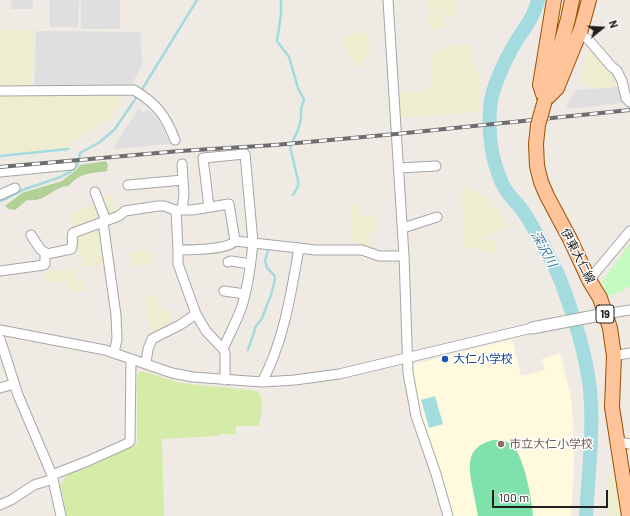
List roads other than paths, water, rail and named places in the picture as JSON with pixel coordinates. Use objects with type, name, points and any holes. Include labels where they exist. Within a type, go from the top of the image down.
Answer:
[{"type":"main road","points":[[554,0],[540,84],[545,100],[557,88],[579,34],[589,0]]},
{"type":"main road","name":"伊東大仁線","points":[[572,0],[538,125],[536,144],[537,166],[547,196],[570,239],[589,280],[600,298],[610,328],[614,356],[612,407],[628,516]]},
{"type":"street","points":[[388,0],[404,256],[406,358],[416,416],[436,474],[448,516]]},
{"type":"street","points":[[579,34],[588,39],[617,71],[622,81],[626,98],[630,102]]},
{"type":"street","points":[[0,91],[135,90],[146,97],[162,114],[170,126],[176,140]]},
{"type":"street","points":[[209,207],[203,158],[245,154],[253,242],[245,294],[241,308],[223,349]]},
{"type":"street","points":[[182,164],[183,203],[179,210],[178,264],[196,314],[206,331],[223,349],[226,356],[225,380]]},
{"type":"street","points":[[0,172],[71,165]]},
{"type":"street","points":[[399,168],[436,166]]},
{"type":"street","points":[[128,185],[183,180]]},
{"type":"street","points":[[0,195],[15,188]]},
{"type":"street","points":[[95,192],[104,221],[116,315],[117,339],[114,353]]},
{"type":"street","points":[[31,235],[40,249],[47,254],[71,249],[73,233],[119,216],[125,211],[164,206],[179,210],[192,210],[229,204],[235,241]]},
{"type":"street","points":[[402,228],[437,217]]},
{"type":"street","points":[[589,280],[630,231]]},
{"type":"street","points":[[178,250],[222,247],[234,243],[235,241],[315,250],[362,250],[379,256],[404,256]]},
{"type":"street","points":[[262,382],[278,346],[299,248]]},
{"type":"street","points":[[0,271],[44,265],[45,255],[47,254]]},
{"type":"street","points":[[228,262],[231,261],[250,264]]},
{"type":"street","points":[[224,291],[245,294]]},
{"type":"street","points":[[0,330],[114,353],[172,373],[194,377],[262,382],[328,376],[532,328],[630,310]]},
{"type":"street","points":[[146,363],[148,348],[152,340],[180,325],[196,314]]},
{"type":"street","points":[[0,339],[14,384],[52,477],[61,516]]},
{"type":"street","points":[[614,356],[630,353]]},
{"type":"street","points":[[0,504],[10,500],[34,485],[130,441],[131,360]]},
{"type":"street","points":[[0,388],[14,384]]},
{"type":"street","points":[[616,441],[630,444]]},
{"type":"water","points":[[435,396],[443,424],[429,428],[421,400]]},
{"type":"waterway","points":[[141,91],[197,0]]},
{"type":"waterway","points":[[281,0],[281,14],[277,41],[289,57],[298,88],[304,100],[298,130],[290,147],[298,180],[298,186],[293,195]]},
{"type":"waterway","name":"深沢川","points":[[538,0],[530,20],[508,56],[492,96],[490,138],[493,157],[502,183],[527,217],[555,267],[561,280],[582,345],[590,390],[591,418],[591,446],[586,516]]},
{"type":"waterway","points":[[0,201],[23,190],[60,177],[73,170],[78,164],[80,153],[100,142],[115,129],[138,95]]},
{"type":"waterway","points":[[0,156],[68,149]]},
{"type":"waterway","points":[[248,350],[256,326],[262,318],[271,295],[274,283],[274,275],[267,268],[265,261],[269,247]]},
{"type":"railway","points":[[0,167],[180,151],[275,145],[630,110]]},
{"type":"place","name":"大仁小学校","points":[[445,359]]},
{"type":"place","name":"市立大仁小学校","points":[[501,444]]}]
